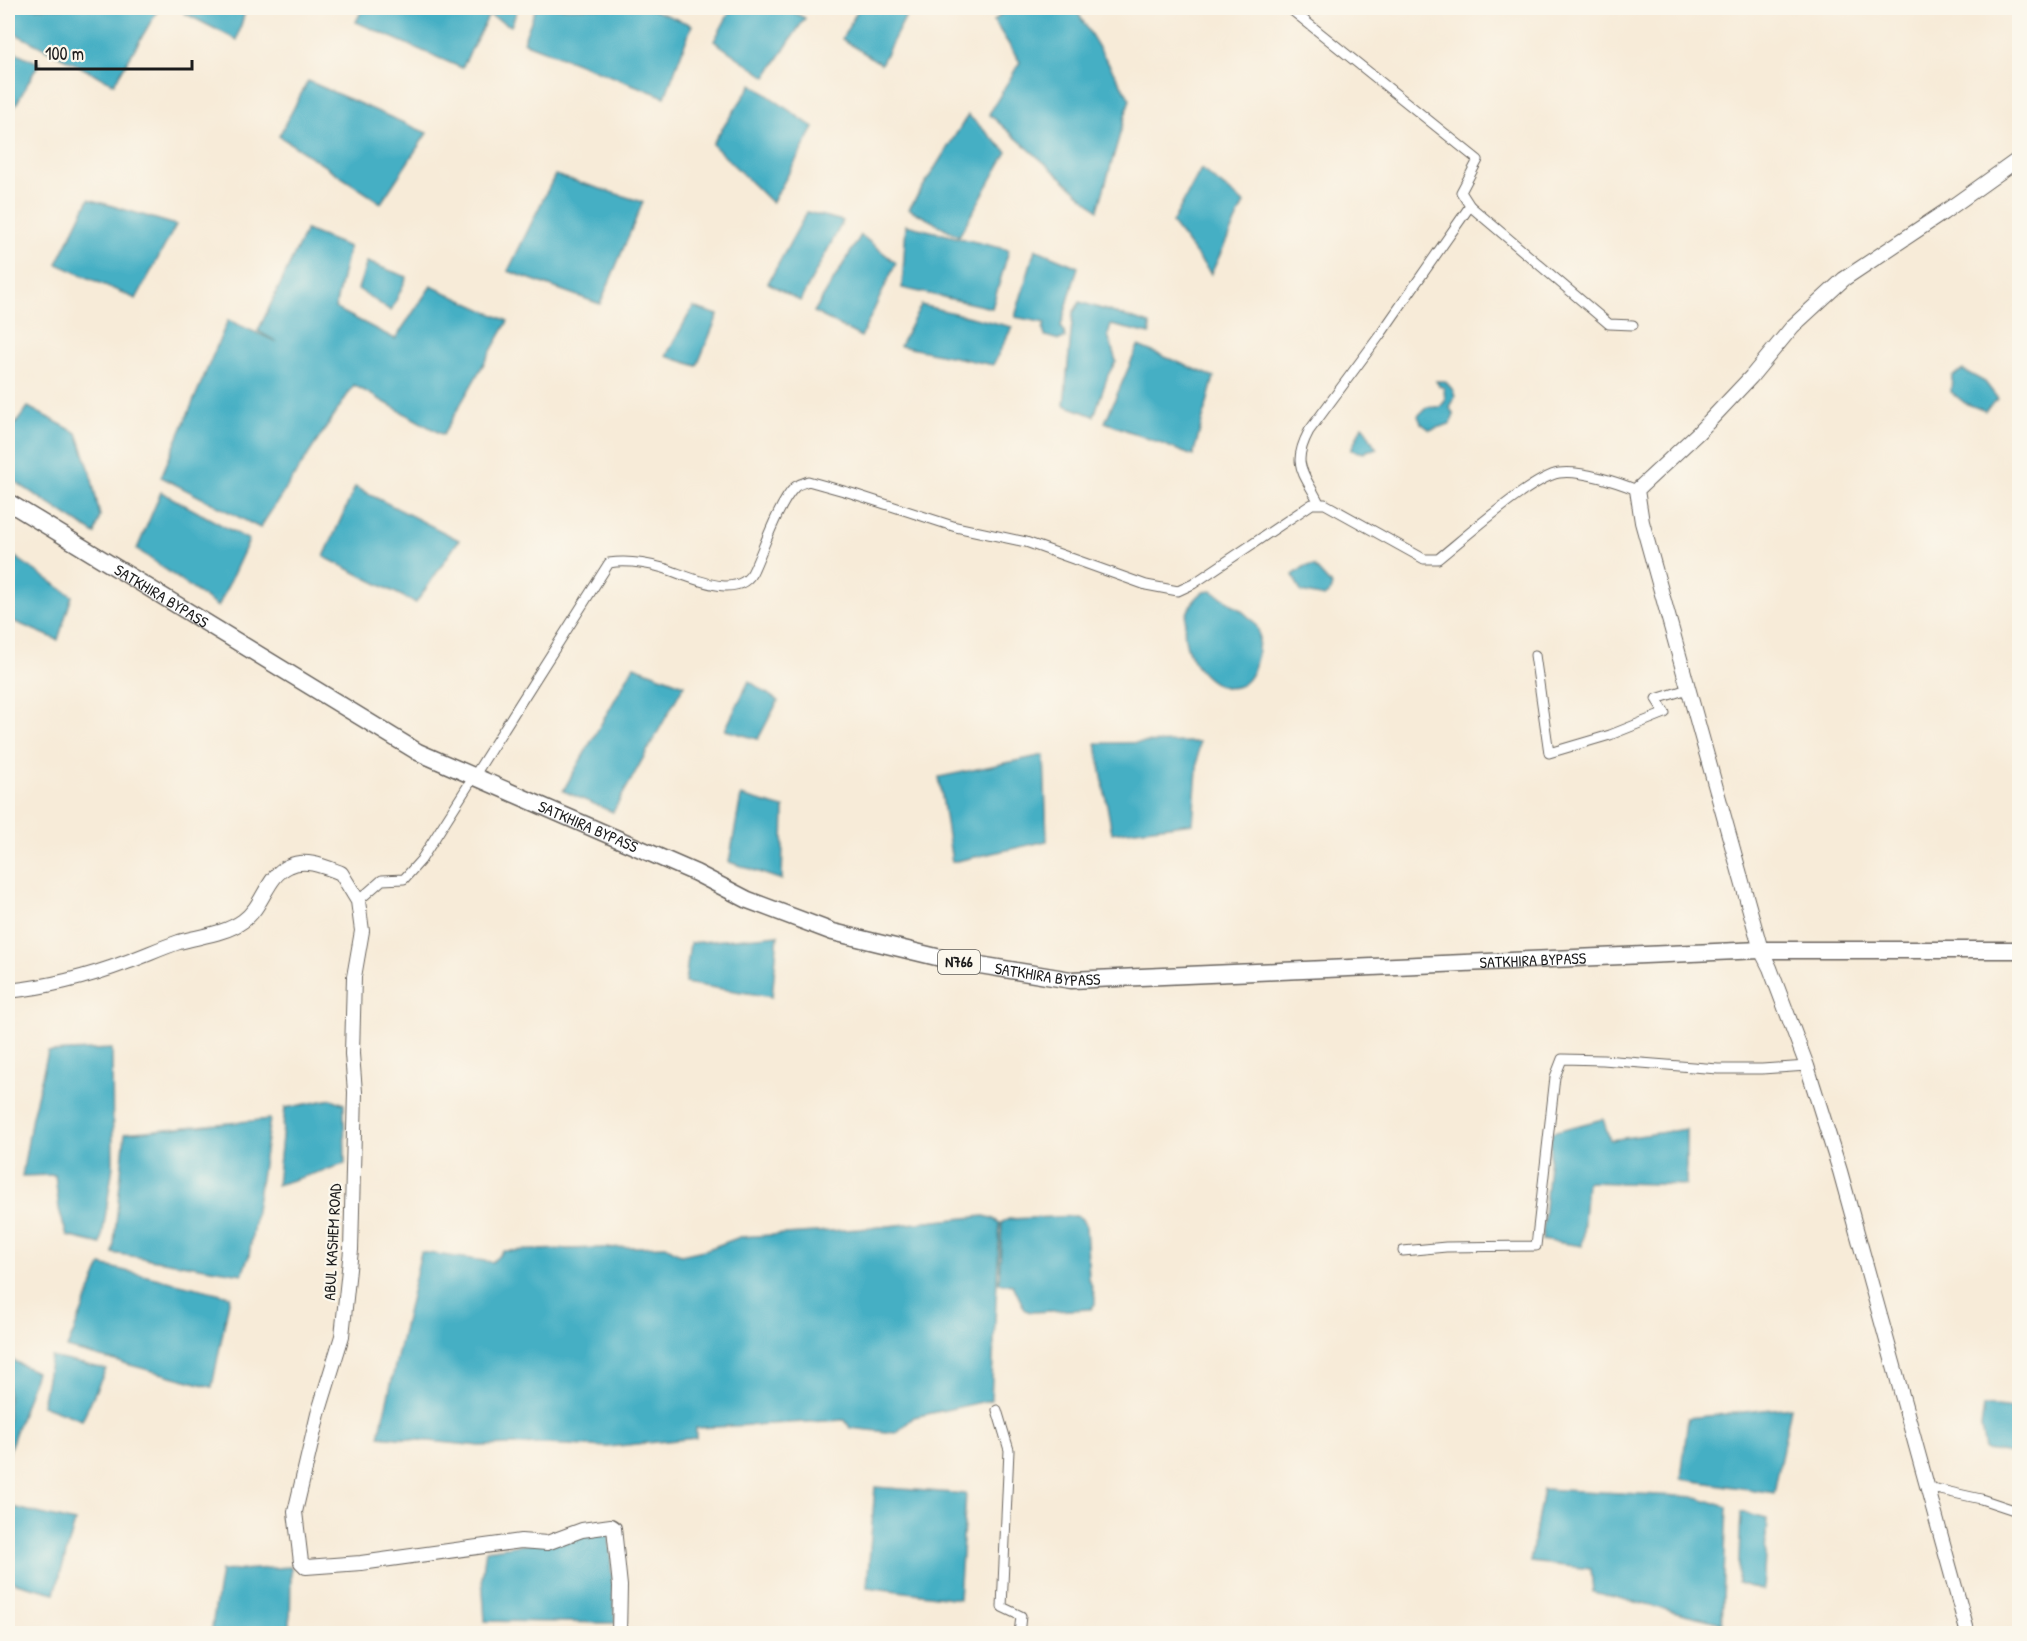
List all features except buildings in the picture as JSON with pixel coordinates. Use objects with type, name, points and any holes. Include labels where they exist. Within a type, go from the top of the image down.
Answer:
[{"type":"highway","name":"SATKHIRA BYPASS","points":[[8,502],[417,752],[475,775],[696,873],[748,900],[833,932],[950,960],[1071,980],[1761,950],[2019,950]]},
{"type":"street","points":[[1289,8],[1478,160],[1461,192],[1470,206],[1609,324],[1633,325]]},
{"type":"street","points":[[1637,490],[1698,433],[1751,377],[1792,326],[1844,279],[1943,213],[2019,158]]},
{"type":"street","points":[[1319,503],[1298,461],[1300,447],[1309,431],[1380,335],[1470,206]]},
{"type":"street","points":[[358,901],[382,880],[404,879],[420,860],[609,563],[626,561],[662,568],[714,586],[735,585],[753,574],[782,506],[796,487],[808,481],[956,527],[1026,542],[1146,585],[1171,591],[1185,589],[1312,504],[1319,503],[1342,512],[1424,559],[1432,560],[1438,559],[1532,485],[1557,473],[1585,475],[1637,490]]},
{"type":"street","points":[[1637,490],[1642,522],[1761,950],[1770,968],[1806,1066],[1840,1171],[1968,1634]]},
{"type":"street","points":[[1535,656],[1549,753],[1610,735],[1665,713],[1656,699],[1688,689]]},
{"type":"street","name":"ABUL KASHEM ROAD","points":[[8,991],[32,989],[125,963],[177,943],[227,929],[243,922],[257,908],[276,873],[291,864],[311,862],[341,873],[358,901],[362,931],[354,977],[352,1054],[355,1092],[351,1250],[342,1336],[318,1414],[294,1512],[301,1562],[306,1567],[361,1563],[520,1541],[547,1543],[582,1530],[611,1526],[614,1528],[620,1586],[619,1634]]},
{"type":"street","points":[[1403,1251],[1446,1247],[1536,1246],[1555,1077],[1562,1059],[1613,1060],[1718,1069],[1806,1066]]},
{"type":"street","points":[[997,1410],[1009,1450],[1002,1607],[1022,1616],[1019,1634]]},
{"type":"street","points":[[1927,1487],[1981,1499],[2019,1512]]},
{"type":"water","points":[[8,8],[159,8],[114,84],[8,30]]},
{"type":"water","points":[[185,8],[246,8],[237,40],[184,13]]},
{"type":"water","points":[[363,8],[518,8],[511,26],[489,15],[462,68],[356,22]]},
{"type":"water","points":[[536,8],[648,8],[692,25],[665,97],[523,42]]},
{"type":"water","points":[[732,8],[785,8],[805,18],[766,77],[714,41]]},
{"type":"water","points":[[859,8],[910,8],[881,64],[842,39]]},
{"type":"water","points":[[1007,8],[1075,8],[1130,99],[1098,210],[989,114],[1020,62],[994,21]]},
{"type":"water","points":[[8,49],[39,63],[8,119]]},
{"type":"water","points":[[308,81],[427,133],[381,203],[279,136]]},
{"type":"water","points":[[752,84],[814,128],[772,203],[712,144]]},
{"type":"water","points":[[968,115],[1007,152],[959,236],[909,209]]},
{"type":"water","points":[[1201,169],[1244,203],[1211,274],[1172,223]]},
{"type":"water","points":[[555,175],[643,202],[600,304],[508,271]]},
{"type":"water","points":[[89,199],[176,225],[136,299],[57,264]]},
{"type":"water","points":[[807,212],[843,221],[800,301],[768,283]]},
{"type":"water","points":[[906,225],[1009,250],[992,308],[902,288]]},
{"type":"water","points":[[306,230],[349,247],[335,308],[395,339],[431,286],[508,321],[443,435],[354,385],[260,528],[161,477],[228,320],[277,342],[258,331]]},
{"type":"water","points":[[861,235],[896,263],[861,337],[814,312]]},
{"type":"water","points":[[1035,249],[1078,267],[1061,326],[1065,338],[1059,340],[1045,336],[1043,330],[1045,323],[1015,317]]},
{"type":"water","points":[[367,262],[407,277],[391,311],[358,289]]},
{"type":"water","points":[[1080,302],[1150,324],[1150,334],[1111,325],[1108,335],[1116,361],[1108,375],[1094,416],[1064,405],[1073,313]]},
{"type":"water","points":[[921,305],[1012,327],[993,365],[900,346]]},
{"type":"water","points":[[693,307],[718,315],[697,366],[666,356]]},
{"type":"water","points":[[1138,346],[1214,377],[1193,456],[1105,422]]},
{"type":"water","points":[[1963,370],[1985,382],[1998,399],[1985,411],[1965,403],[1951,392],[1952,376]]},
{"type":"water","points":[[1436,381],[1445,381],[1453,390],[1455,397],[1450,408],[1454,415],[1450,424],[1430,430],[1421,423],[1418,416],[1427,407],[1440,407],[1445,401],[1444,388]]},
{"type":"water","points":[[28,407],[77,433],[90,471],[100,516],[95,534],[8,477],[8,434]]},
{"type":"water","points":[[1362,426],[1377,449],[1364,453],[1351,450]]},
{"type":"water","points":[[355,487],[459,540],[416,603],[324,557]]},
{"type":"water","points":[[161,492],[249,540],[218,607],[137,549]]},
{"type":"water","points":[[8,552],[72,596],[58,640],[8,619]]},
{"type":"water","points":[[1305,566],[1314,566],[1332,586],[1324,597],[1301,592],[1293,575]]},
{"type":"water","points":[[1212,591],[1246,615],[1257,627],[1259,633],[1258,651],[1250,677],[1236,687],[1220,685],[1204,674],[1191,656],[1185,635],[1188,612],[1203,592]]},
{"type":"water","points":[[634,666],[684,685],[613,812],[563,791]]},
{"type":"water","points":[[749,681],[778,701],[758,739],[725,730]]},
{"type":"water","points":[[1199,742],[1193,823],[1112,833],[1096,743]]},
{"type":"water","points":[[1044,755],[1047,841],[952,862],[939,777]]},
{"type":"water","points":[[741,796],[784,808],[782,880],[729,862]]},
{"type":"water","points":[[778,935],[772,997],[685,983],[690,943]]},
{"type":"water","points":[[112,1049],[113,1166],[101,1244],[67,1236],[59,1209],[55,1175],[22,1176],[32,1117],[48,1052]]},
{"type":"water","points":[[332,1099],[344,1104],[345,1164],[277,1185],[285,1108]]},
{"type":"water","points":[[270,1119],[249,1256],[242,1274],[113,1253],[125,1133]]},
{"type":"water","points":[[1603,1119],[1610,1140],[1686,1129],[1686,1185],[1587,1182],[1582,1246],[1542,1240],[1552,1132]]},
{"type":"water","points":[[984,1216],[1000,1223],[991,1400],[914,1417],[896,1433],[850,1428],[845,1420],[696,1428],[696,1438],[608,1447],[544,1444],[480,1446],[379,1436],[421,1252],[492,1262],[504,1251],[666,1246],[681,1255],[708,1249],[740,1237],[859,1229]]},
{"type":"water","points":[[1076,1216],[1081,1218],[1086,1226],[1089,1278],[1095,1304],[1091,1309],[1031,1312],[1025,1310],[1013,1285],[999,1283],[1002,1222],[1009,1219]]},
{"type":"water","points":[[101,1265],[230,1296],[212,1387],[67,1348]]},
{"type":"water","points":[[51,1357],[106,1369],[82,1420],[42,1405]]},
{"type":"water","points":[[8,1358],[36,1372],[8,1455]]},
{"type":"water","points":[[1984,1406],[2018,1409],[2018,1455],[1985,1450],[1981,1427]]},
{"type":"water","points":[[1791,1407],[1774,1493],[1681,1479],[1688,1418]]},
{"type":"water","points":[[875,1487],[966,1494],[959,1599],[867,1587]]},
{"type":"water","points":[[1543,1489],[1697,1497],[1727,1507],[1722,1623],[1593,1592],[1591,1569],[1530,1562]]},
{"type":"water","points":[[8,1506],[75,1522],[55,1593],[8,1581]]},
{"type":"water","points":[[1741,1512],[1767,1519],[1763,1591],[1738,1583]]},
{"type":"water","points":[[609,1532],[615,1623],[485,1621],[482,1577],[486,1550]]},
{"type":"water","points":[[291,1567],[290,1633],[211,1633],[221,1571]]}]
